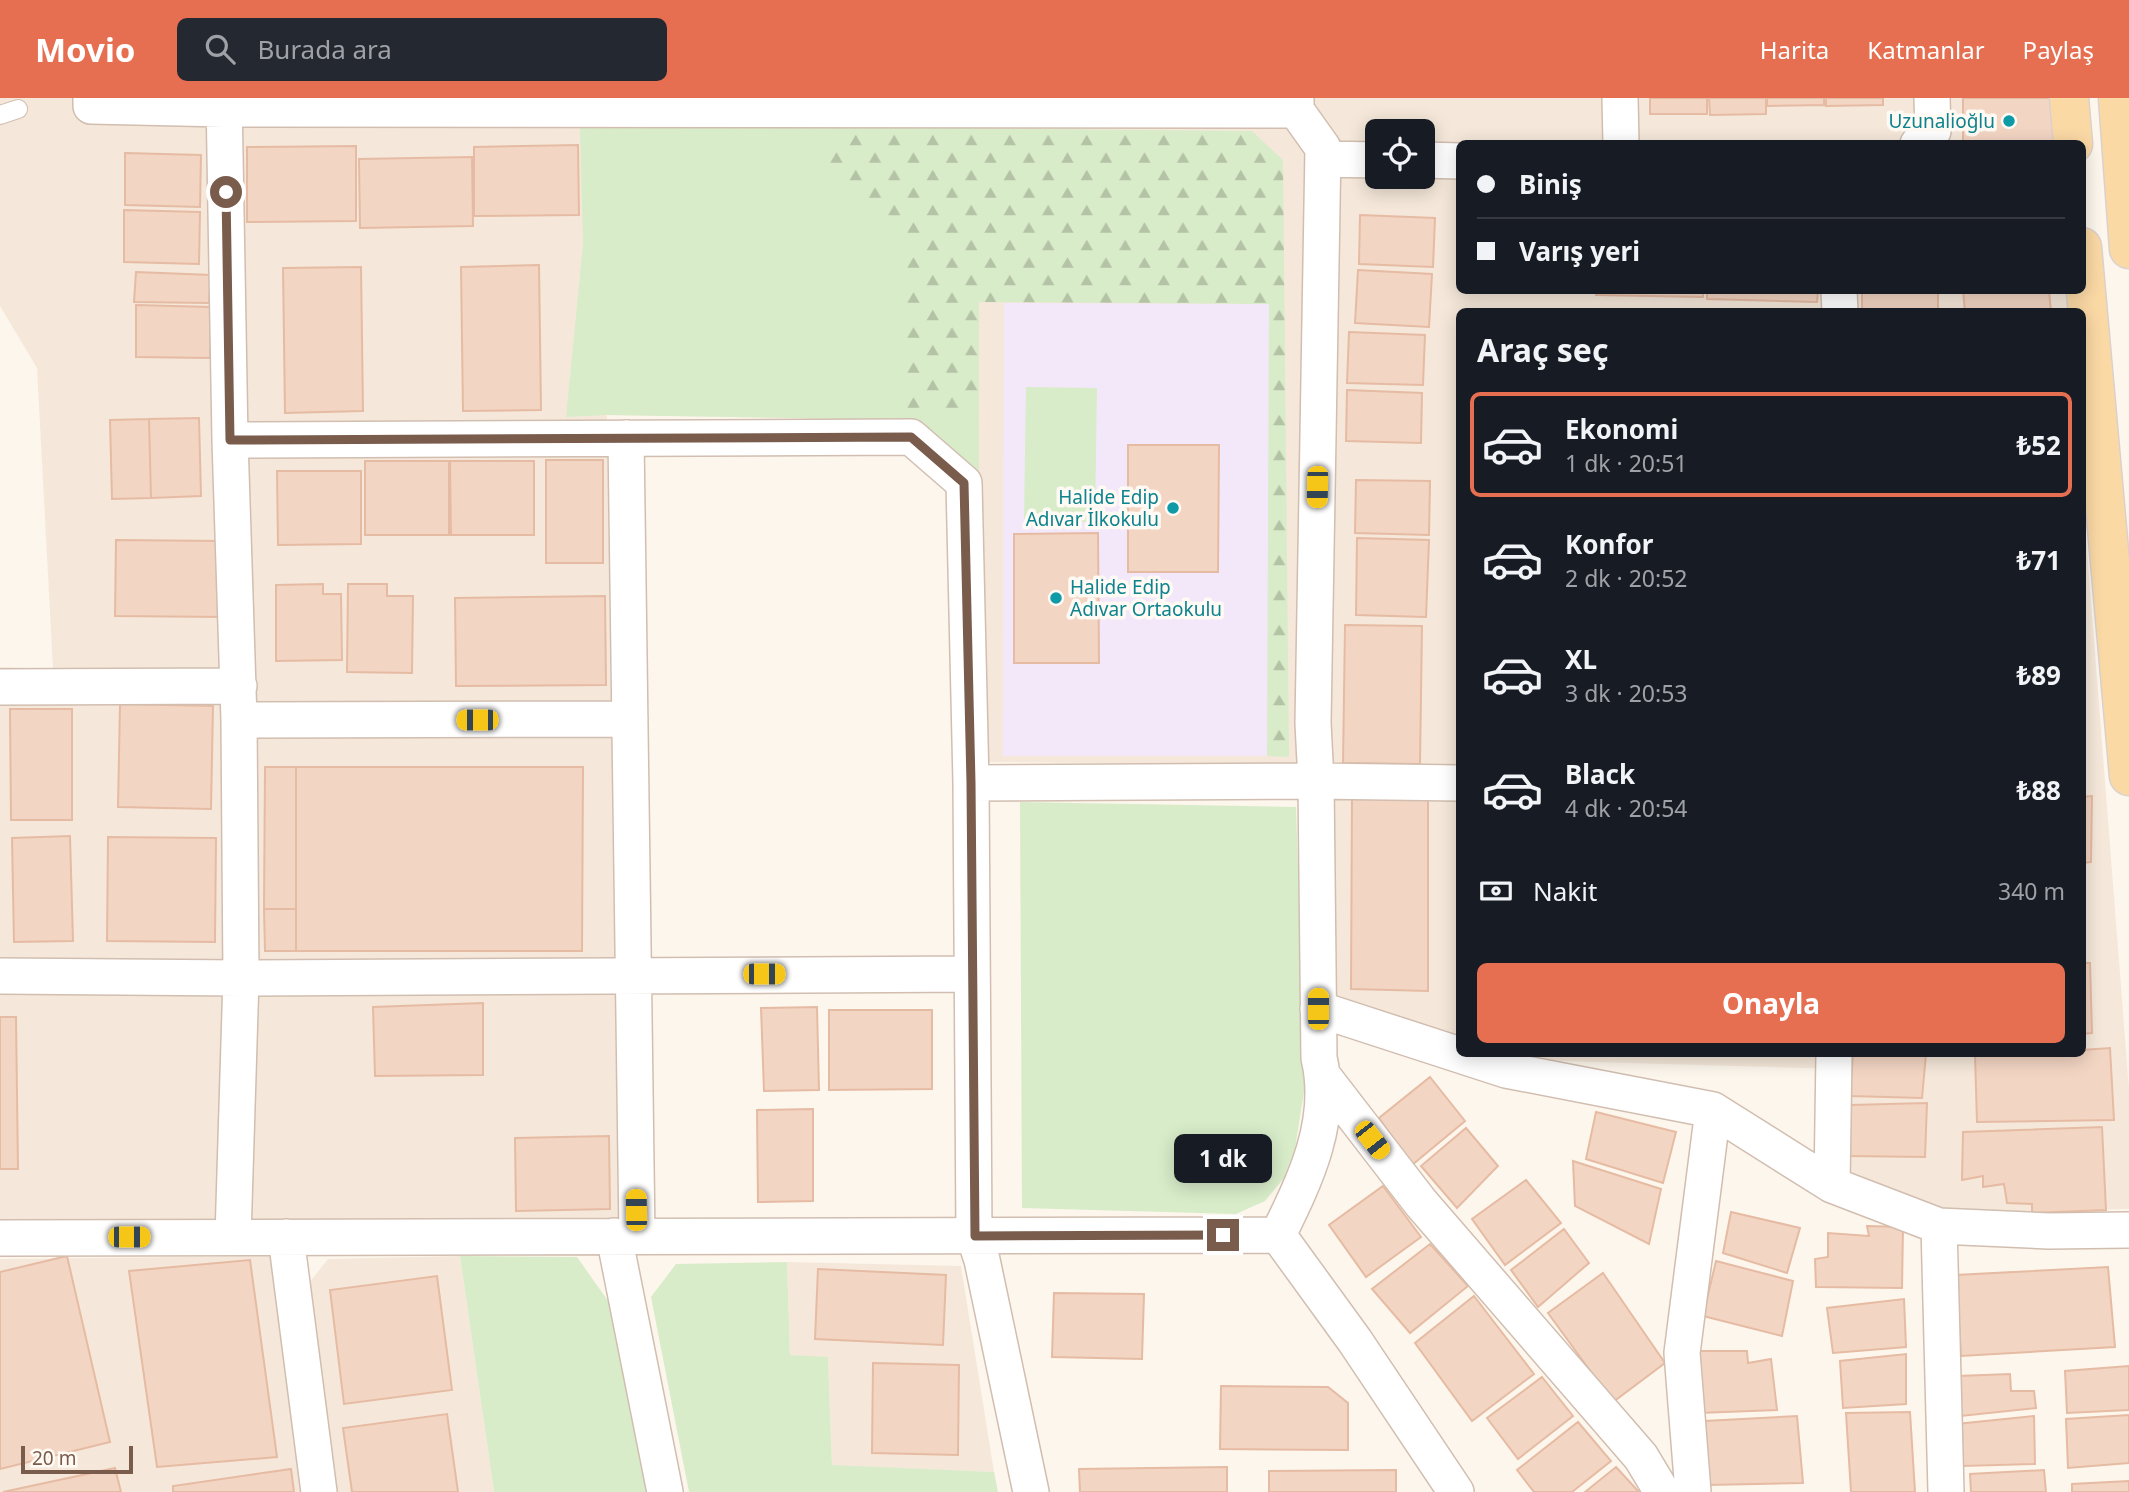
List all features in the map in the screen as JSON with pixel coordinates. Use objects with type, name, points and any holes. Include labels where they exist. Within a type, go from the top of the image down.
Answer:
[{"type":"main road","points":[[2069,98],[2073,140]]},
{"type":"main road","points":[[2118,98],[2129,249]]},
{"type":"main road","points":[[2086,292],[2129,776]]},
{"type":"street","points":[[92,98],[92,106],[1296,104],[1323,148],[1313,723],[1316,781],[1318,1058],[1323,1076],[1321,1125],[1305,1179],[1278,1235]]},
{"type":"street","points":[[1620,98],[1621,140]]},
{"type":"street","points":[[1923,140],[1933,131],[1932,98]]},
{"type":"street","points":[[224,104],[230,440],[239,703],[241,978],[233,1237]]},
{"type":"street","points":[[1323,159],[1365,160]]},
{"type":"street","points":[[1435,160],[1456,161]]},
{"type":"street","points":[[230,440],[911,437],[964,483],[971,783],[975,1236],[1031,1492]]},
{"type":"street","points":[[626,438],[633,974],[625,1236],[665,1492]]},
{"type":"street","points":[[0,687],[239,703],[629,719]]},
{"type":"street","points":[[971,783],[1456,783]]},
{"type":"street","points":[[0,976],[241,978],[972,974]]},
{"type":"street","points":[[1318,1009],[1456,1054]]},
{"type":"street","points":[[1466,1057],[1506,1070],[1713,1110],[1832,1185],[1939,1226],[2049,1231],[2129,1230]]},
{"type":"street","points":[[1832,1185],[1834,1057]]},
{"type":"street","points":[[1323,1076],[1420,1203],[1641,1457],[1662,1492]]},
{"type":"street","points":[[1693,1492],[1682,1353],[1713,1110]]},
{"type":"street","points":[[1939,1226],[1946,1492]]},
{"type":"street","points":[[0,1238],[1278,1235]]},
{"type":"street","points":[[1278,1235],[1354,1341],[1456,1492]]},
{"type":"street","points":[[286,1237],[319,1492]]},
{"type":"lane","points":[[0,115],[18,109]]},
{"type":"shaded area","points":[[0,98],[2051,98],[2054,140],[1456,140],[1456,294],[2066,294],[2068,308],[1456,308],[1456,1040],[1331,1001],[1325,765],[986,762],[979,475],[916,420],[607,415],[618,1219],[0,1224],[0,667],[53,669],[37,368],[0,306]]},
{"type":"shaded area","points":[[1004,303],[1269,304],[1267,756],[1003,756]]},
{"type":"shaded area","points":[[2086,537],[2129,1089],[2129,1209],[1947,1213],[1844,1171],[1841,1069],[1520,1060],[1509,1057],[2086,1057]]},
{"type":"shaded area","points":[[272,1256],[302,1492],[0,1492],[0,1259]]},
{"type":"shaded area","points":[[460,1256],[494,1492],[337,1492],[309,1283],[328,1259]]},
{"type":"shaded area","points":[[787,1262],[961,1266],[994,1472],[832,1466],[828,1358],[790,1355]]},
{"type":"green space","points":[[580,127],[978,128],[979,475],[916,420],[606,415],[566,417],[583,244]]},
{"type":"green space","points":[[823,127],[1252,131],[1283,160],[1289,757],[1267,756],[1269,304],[979,302],[979,411],[906,410],[900,229],[824,158]]},
{"type":"green space","points":[[1026,387],[1097,388],[1095,522],[1024,521]]},
{"type":"green space","points":[[1020,802],[1296,807],[1305,1086],[1295,1148],[1284,1178],[1265,1201],[1236,1214],[1022,1208]]},
{"type":"green space","points":[[460,1256],[577,1257],[611,1305],[647,1492],[494,1492]]},
{"type":"green space","points":[[787,1262],[790,1355],[828,1357],[832,1465],[994,1472],[998,1492],[689,1492],[651,1297],[676,1264]]},
{"type":"building","points":[[1650,98],[1707,98],[1707,114],[1650,114]]},
{"type":"building","points":[[1709,98],[1766,98],[1766,114],[1710,115]]},
{"type":"building","points":[[1767,98],[1824,98],[1824,105],[1767,106]]},
{"type":"building","points":[[1826,98],[1883,98],[1883,105],[1826,106]]},
{"type":"building","name":"Uzunalioğlu","points":[[1963,98],[2054,98],[2055,140],[1963,140]]},
{"type":"building","points":[[578,145],[579,215],[474,216],[474,147]]},
{"type":"building","points":[[356,146],[356,221],[247,222],[247,147]]},
{"type":"building","points":[[125,153],[201,155],[200,207],[125,205]]},
{"type":"building","points":[[472,157],[473,226],[360,228],[359,159]]},
{"type":"building","points":[[124,210],[200,212],[199,264],[124,262]]},
{"type":"building","points":[[1360,215],[1435,218],[1433,267],[1359,264]]},
{"type":"building","points":[[539,265],[541,410],[463,411],[461,267]]},
{"type":"building","points":[[361,267],[363,411],[285,413],[283,268]]},
{"type":"building","points":[[1358,270],[1432,274],[1429,327],[1355,323]]},
{"type":"building","points":[[136,272],[211,275],[209,303],[134,302]]},
{"type":"building","points":[[1703,294],[1703,297],[1596,295]]},
{"type":"building","points":[[1707,294],[1818,294],[1817,302],[1707,299]]},
{"type":"building","points":[[1862,294],[1938,294],[1938,308],[1862,308]]},
{"type":"building","points":[[1963,294],[2049,294],[2051,308],[1965,308]]},
{"type":"building","points":[[136,305],[211,307],[210,358],[136,357]]},
{"type":"building","points":[[1349,332],[1425,335],[1423,385],[1347,383]]},
{"type":"building","points":[[1347,390],[1422,393],[1421,443],[1346,441]]},
{"type":"building","points":[[199,418],[201,496],[151,498],[149,419]]},
{"type":"building","points":[[149,419],[151,498],[112,499],[110,420]]},
{"type":"building","name":"Halide Edip Adıvar İlkokulu","points":[[1128,445],[1219,445],[1218,572],[1128,572]]},
{"type":"building","points":[[546,460],[603,460],[603,563],[546,563]]},
{"type":"building","points":[[365,461],[449,461],[449,535],[365,535]]},
{"type":"building","points":[[450,461],[534,461],[534,535],[451,535]]},
{"type":"building","points":[[277,471],[361,471],[361,544],[278,545]]},
{"type":"building","points":[[1356,480],[1430,481],[1429,535],[1355,533]]},
{"type":"building","name":"Halide Edip Adıvar Ortaokulu","points":[[1098,533],[1099,663],[1014,663],[1014,534]]},
{"type":"building","points":[[1357,538],[1429,540],[1426,617],[1356,615]]},
{"type":"building","points":[[116,540],[223,541],[223,617],[115,616]]},
{"type":"building","points":[[323,584],[323,594],[341,594],[342,660],[276,661],[276,585]]},
{"type":"building","points":[[348,584],[387,584],[387,596],[413,596],[412,673],[347,672]]},
{"type":"building","points":[[605,596],[606,685],[456,686],[455,598]]},
{"type":"building","points":[[1345,625],[1422,626],[1420,764],[1343,763]]},
{"type":"building","points":[[120,704],[213,706],[211,809],[118,807]]},
{"type":"building","points":[[10,709],[72,709],[72,820],[11,820]]},
{"type":"building","points":[[265,767],[296,767],[296,909],[264,909]]},
{"type":"building","points":[[296,767],[583,767],[582,951],[296,951]]},
{"type":"building","points":[[1352,794],[1428,795],[1428,991],[1351,989]]},
{"type":"building","points":[[2092,796],[2091,862],[2086,863],[2086,797]]},
{"type":"building","points":[[70,836],[73,941],[14,942],[12,838]]},
{"type":"building","points":[[108,837],[216,838],[215,942],[107,941]]},
{"type":"building","points":[[264,909],[296,909],[296,951],[265,951]]},
{"type":"building","points":[[2086,963],[2090,963],[2092,1033],[2086,1034]]},
{"type":"building","points":[[483,1003],[483,1075],[375,1076],[373,1007]]},
{"type":"building","points":[[817,1007],[819,1090],[764,1091],[761,1008]]},
{"type":"building","points":[[829,1010],[932,1010],[932,1089],[829,1090]]},
{"type":"building","points":[[0,1017],[16,1017],[18,1169],[0,1169]]},
{"type":"building","points":[[2110,1048],[2114,1120],[1977,1122],[1975,1057],[2086,1057],[2086,1050]]},
{"type":"building","points":[[1853,1057],[1926,1057],[1922,1098],[1850,1096]]},
{"type":"building","points":[[1430,1077],[1465,1121],[1412,1165],[1379,1118]]},
{"type":"building","points":[[1927,1103],[1925,1157],[1849,1156],[1851,1105]]},
{"type":"building","points":[[813,1109],[813,1201],[758,1202],[757,1110]]},
{"type":"building","points":[[1596,1112],[1676,1132],[1663,1183],[1586,1159]]},
{"type":"building","points":[[2102,1127],[2106,1210],[2032,1213],[2032,1204],[2007,1203],[2004,1184],[1983,1187],[1983,1176],[1962,1180],[1963,1132]]},
{"type":"building","points":[[1466,1128],[1498,1166],[1457,1208],[1421,1166]]},
{"type":"building","points":[[609,1136],[610,1209],[516,1211],[515,1138]]},
{"type":"building","points":[[1573,1161],[1661,1189],[1649,1244],[1575,1206]]},
{"type":"building","points":[[1526,1180],[1561,1223],[1505,1265],[1472,1219]]},
{"type":"building","points":[[1383,1186],[1421,1237],[1366,1277],[1329,1225]]},
{"type":"building","points":[[1731,1212],[1800,1228],[1787,1273],[1723,1253]]},
{"type":"building","points":[[1867,1226],[1903,1227],[1902,1288],[1816,1287],[1815,1259],[1828,1257],[1828,1233],[1869,1236]]},
{"type":"building","points":[[1564,1229],[1589,1263],[1538,1307],[1511,1270]]},
{"type":"building","points":[[1430,1244],[1468,1286],[1410,1333],[1372,1289]]},
{"type":"building","points":[[67,1256],[110,1442],[0,1469],[0,1272]]},
{"type":"building","points":[[250,1260],[277,1457],[157,1467],[129,1271]]},
{"type":"building","points":[[1716,1261],[1793,1281],[1782,1336],[1703,1316]]},
{"type":"building","points":[[2108,1267],[2115,1347],[1961,1356],[1956,1275]]},
{"type":"building","points":[[818,1269],[946,1275],[943,1345],[815,1339]]},
{"type":"building","points":[[1603,1273],[1665,1363],[1613,1402],[1548,1313]]},
{"type":"building","points":[[437,1276],[452,1390],[344,1404],[330,1290]]},
{"type":"building","points":[[1054,1293],[1144,1294],[1142,1359],[1052,1357]]},
{"type":"building","points":[[1474,1296],[1534,1374],[1472,1421],[1415,1343]]},
{"type":"building","points":[[1904,1299],[1906,1347],[1833,1353],[1827,1308]]},
{"type":"building","points":[[1697,1351],[1747,1351],[1748,1363],[1771,1359],[1777,1410],[1699,1413]]},
{"type":"building","points":[[1906,1354],[1906,1404],[1843,1408],[1840,1361]]},
{"type":"building","points":[[873,1363],[959,1365],[958,1455],[872,1453]]},
{"type":"building","points":[[2129,1366],[2129,1410],[2067,1413],[2065,1371]]},
{"type":"building","points":[[2010,1374],[2011,1391],[2034,1391],[2036,1408],[1961,1416],[1958,1376]]},
{"type":"building","points":[[1542,1377],[1573,1416],[1518,1459],[1487,1418]]},
{"type":"building","points":[[1221,1386],[1328,1387],[1348,1403],[1348,1450],[1220,1449]]},
{"type":"building","points":[[1910,1412],[1915,1492],[1851,1492],[1846,1413]]},
{"type":"building","points":[[447,1414],[458,1492],[352,1492],[343,1428]]},
{"type":"building","points":[[2129,1415],[2129,1463],[2068,1468],[2066,1419]]},
{"type":"building","points":[[1797,1416],[1803,1483],[1707,1485],[1705,1421]]},
{"type":"building","points":[[2034,1416],[2035,1464],[1962,1466],[1957,1424]]},
{"type":"building","points":[[1578,1422],[1611,1461],[1572,1492],[1534,1492],[1517,1470]]},
{"type":"building","points":[[1227,1467],[1227,1492],[1080,1492],[1079,1469]]},
{"type":"building","points":[[1616,1467],[1639,1492],[1585,1492]]},
{"type":"building","points":[[115,1468],[121,1492],[3,1492]]},
{"type":"building","points":[[291,1469],[294,1492],[173,1492],[173,1486]]},
{"type":"building","points":[[1396,1470],[1396,1492],[1269,1492],[1269,1471]]},
{"type":"building","points":[[2044,1470],[2046,1492],[1971,1492],[1970,1474]]},
{"type":"building","points":[[2129,1481],[2129,1492],[2072,1492],[2072,1484]]},
{"type":"place","name":"Uzunalioğlu","points":[[2009,121]]},
{"type":"place","name":"Halide Edip Adıvar İlkokulu","points":[[1173,508]]},
{"type":"place","name":"Halide Edip Adıvar Ortaokulu","points":[[1056,598]]},
{"type":"route","points":[[226,192],[230,440],[911,437],[964,483],[971,783],[975,1236],[1223,1235]]}]
